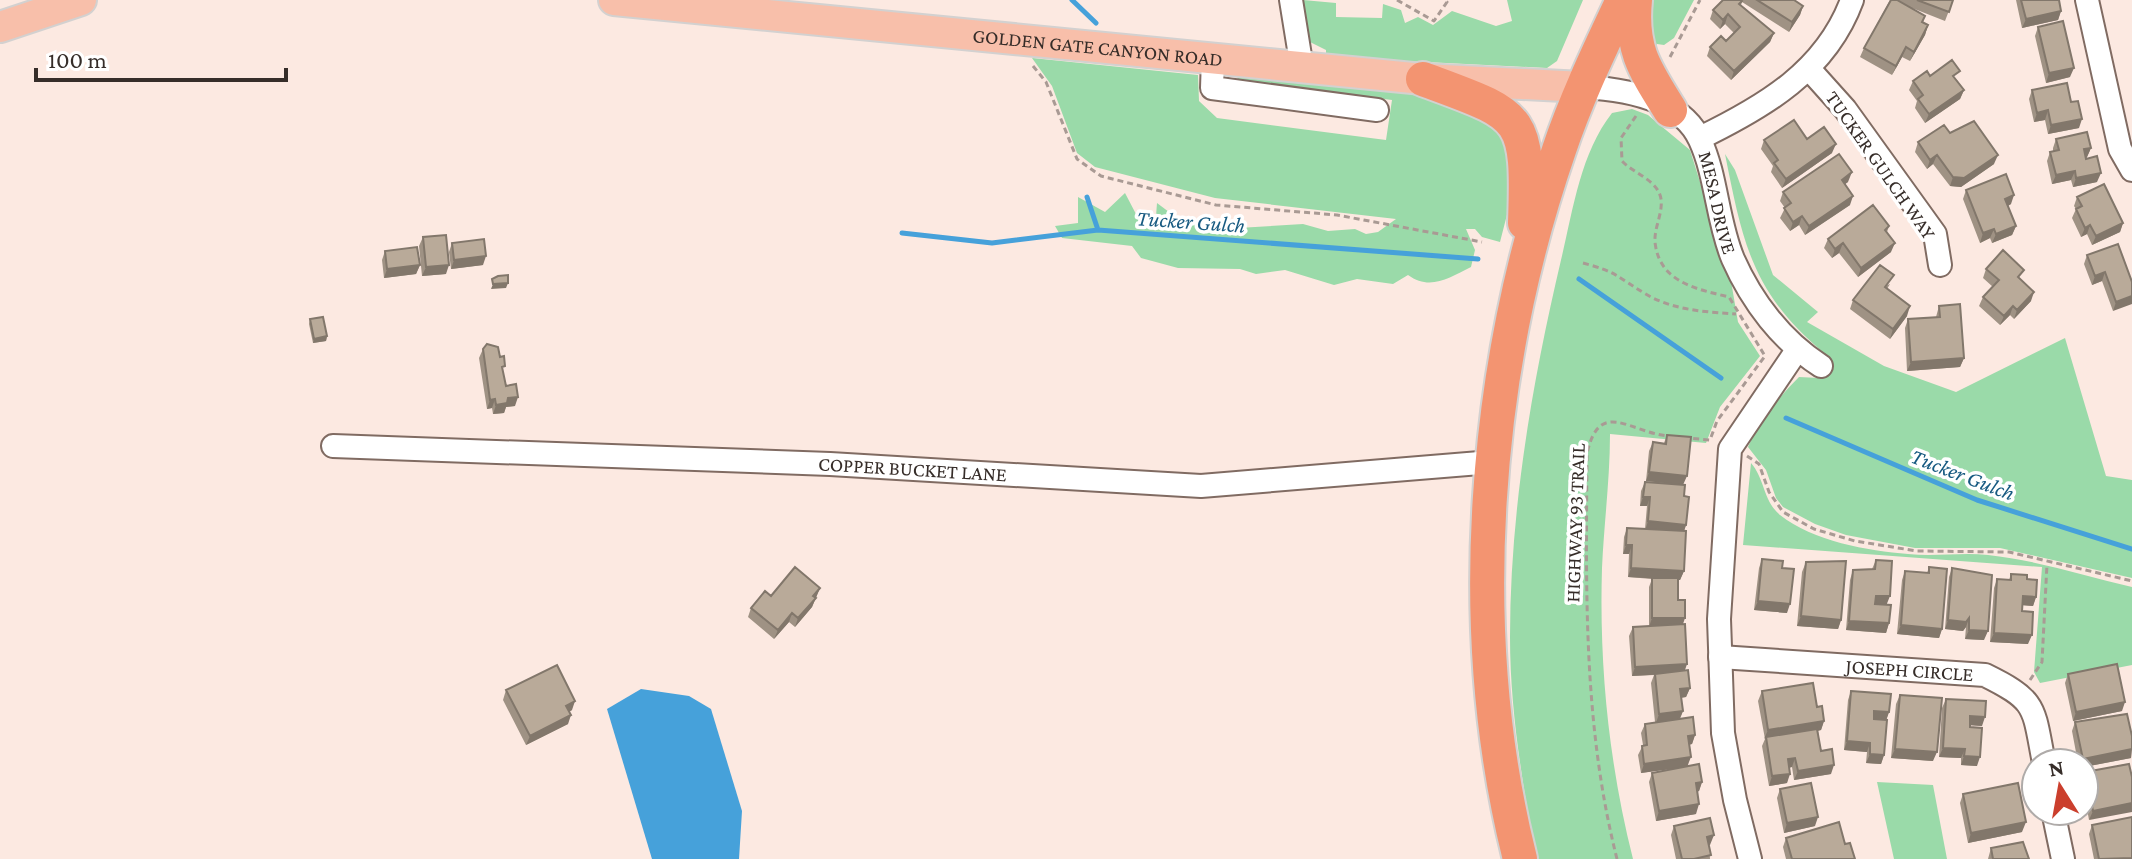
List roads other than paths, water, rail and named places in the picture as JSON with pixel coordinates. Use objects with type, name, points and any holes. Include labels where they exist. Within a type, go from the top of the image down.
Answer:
[{"type":"highway","points":[[1520,859],[1503,764],[1493,677],[1489,576],[1492,462],[1502,385],[1523,284],[1558,151],[1623,0]]},
{"type":"highway","points":[[1635,0],[1634,40],[1658,98]]},
{"type":"highway","points":[[1423,79],[1499,109],[1519,133],[1527,167],[1523,284]]},
{"type":"main road","points":[[0,27],[81,0]]},
{"type":"main road","name":"GOLDEN GATE CANYON ROAD","points":[[614,0],[1423,79],[1583,87]]},
{"type":"street","points":[[1291,0],[1302,68]]},
{"type":"street","points":[[1700,138],[1770,101],[1810,70],[1838,31],[1852,0]]},
{"type":"street","points":[[2087,0],[2120,149],[2132,170]]},
{"type":"street","points":[[1213,58],[1212,88],[1377,110]]},
{"type":"street","name":"TUCKER GULCH WAY","points":[[1810,70],[1845,109],[1935,234],[1940,265]]},
{"type":"street","name":"MESA DRIVE","points":[[1583,87],[1621,89],[1658,98],[1700,138],[1733,258],[1772,323],[1797,350],[1821,366]]},
{"type":"street","points":[[1750,859],[1723,733],[1719,619],[1730,449],[1797,350]]},
{"type":"street","name":"COPPER BUCKET LANE","points":[[333,446],[830,464],[1201,486],[1492,462]]},
{"type":"street","name":"JOSEPH CIRCLE","points":[[1720,657],[1985,675],[2022,693],[2034,711],[2041,747]]},
{"type":"street","points":[[2056,827],[2063,859]]},
{"type":"water","points":[[641,689],[689,696],[711,709],[742,811],[739,859],[652,859],[607,709]]},
{"type":"waterway","points":[[1072,0],[1096,23]]},
{"type":"waterway","points":[[1087,197],[1098,230]]},
{"type":"waterway","name":"Tucker Gulch","points":[[902,233],[992,243],[1098,230],[1478,259]]},
{"type":"waterway","name":"Tucker Gulch","points":[[1579,279],[1721,378]]},
{"type":"waterway","name":"Tucker Gulch","points":[[1786,418],[1977,500],[2132,549]]}]
